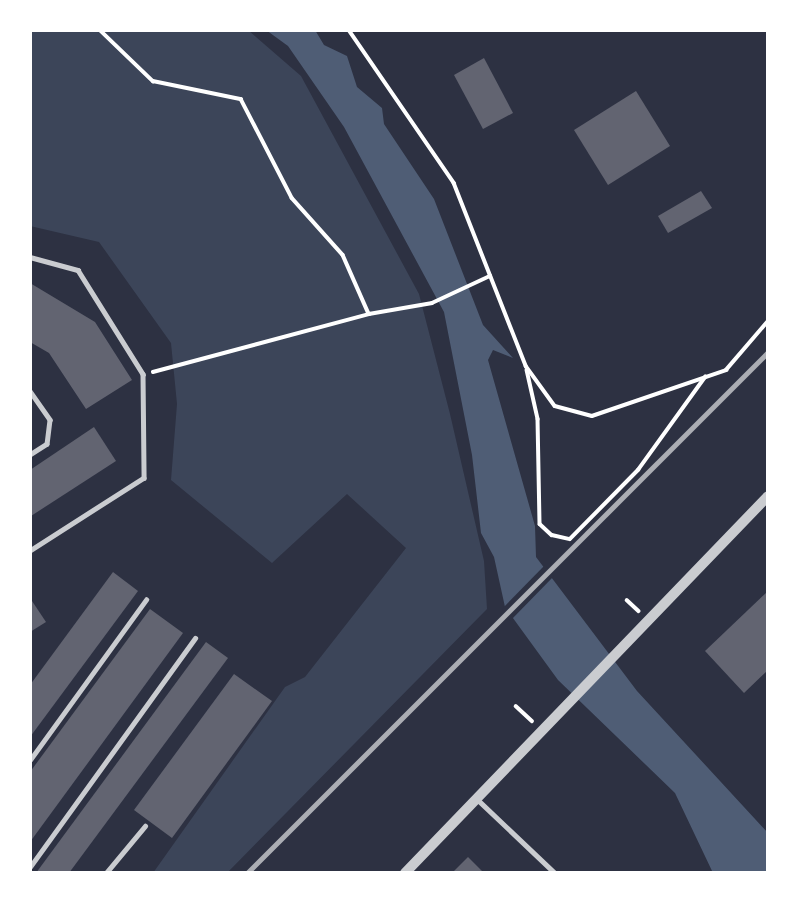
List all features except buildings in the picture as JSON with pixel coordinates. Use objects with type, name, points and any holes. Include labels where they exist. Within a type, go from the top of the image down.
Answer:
[{"type":"street","points":[[405,873],[768,496]]},
{"type":"lane","points":[[30,257],[78,270],[143,374],[144,478],[30,551]]},
{"type":"lane","points":[[30,391],[50,420],[47,444],[30,455]]},
{"type":"lane","points":[[30,760],[146,600]]},
{"type":"lane","points":[[30,867],[195,638]]},
{"type":"lane","points":[[476,798],[555,873]]},
{"type":"lane","points":[[106,873],[145,826]]},
{"type":"path","points":[[100,30],[153,81],[240,99],[292,198],[343,255],[369,314]]},
{"type":"path","points":[[349,30],[454,183],[526,366],[538,419],[540,524],[552,535],[570,539],[638,470],[706,376]]},
{"type":"path","points":[[143,374],[369,314],[432,303],[490,276]]},
{"type":"path","points":[[526,366],[555,406],[592,416],[726,370],[768,321]]},
{"type":"path","points":[[516,706],[541,729]]},
{"type":"shaded area","points":[[30,30],[248,30],[301,76],[419,294],[450,414],[484,561],[487,609],[227,873],[153,873],[285,687],[305,677],[406,548],[347,494],[272,563],[171,480],[177,404],[171,343],[99,242],[30,226]]},
{"type":"shaded area","points":[[266,30],[315,30],[324,45],[347,56],[357,87],[382,108],[384,124],[434,199],[483,325],[513,358],[493,350],[488,360],[535,526],[536,557],[637,691],[768,833],[768,873],[713,873],[675,793],[558,680],[505,607],[494,557],[481,533],[472,455],[444,312],[344,127],[288,46]]},
{"type":"pier","points":[[545,565],[554,576],[510,621],[502,609]]},
{"type":"railway","points":[[247,873],[768,352]]}]
